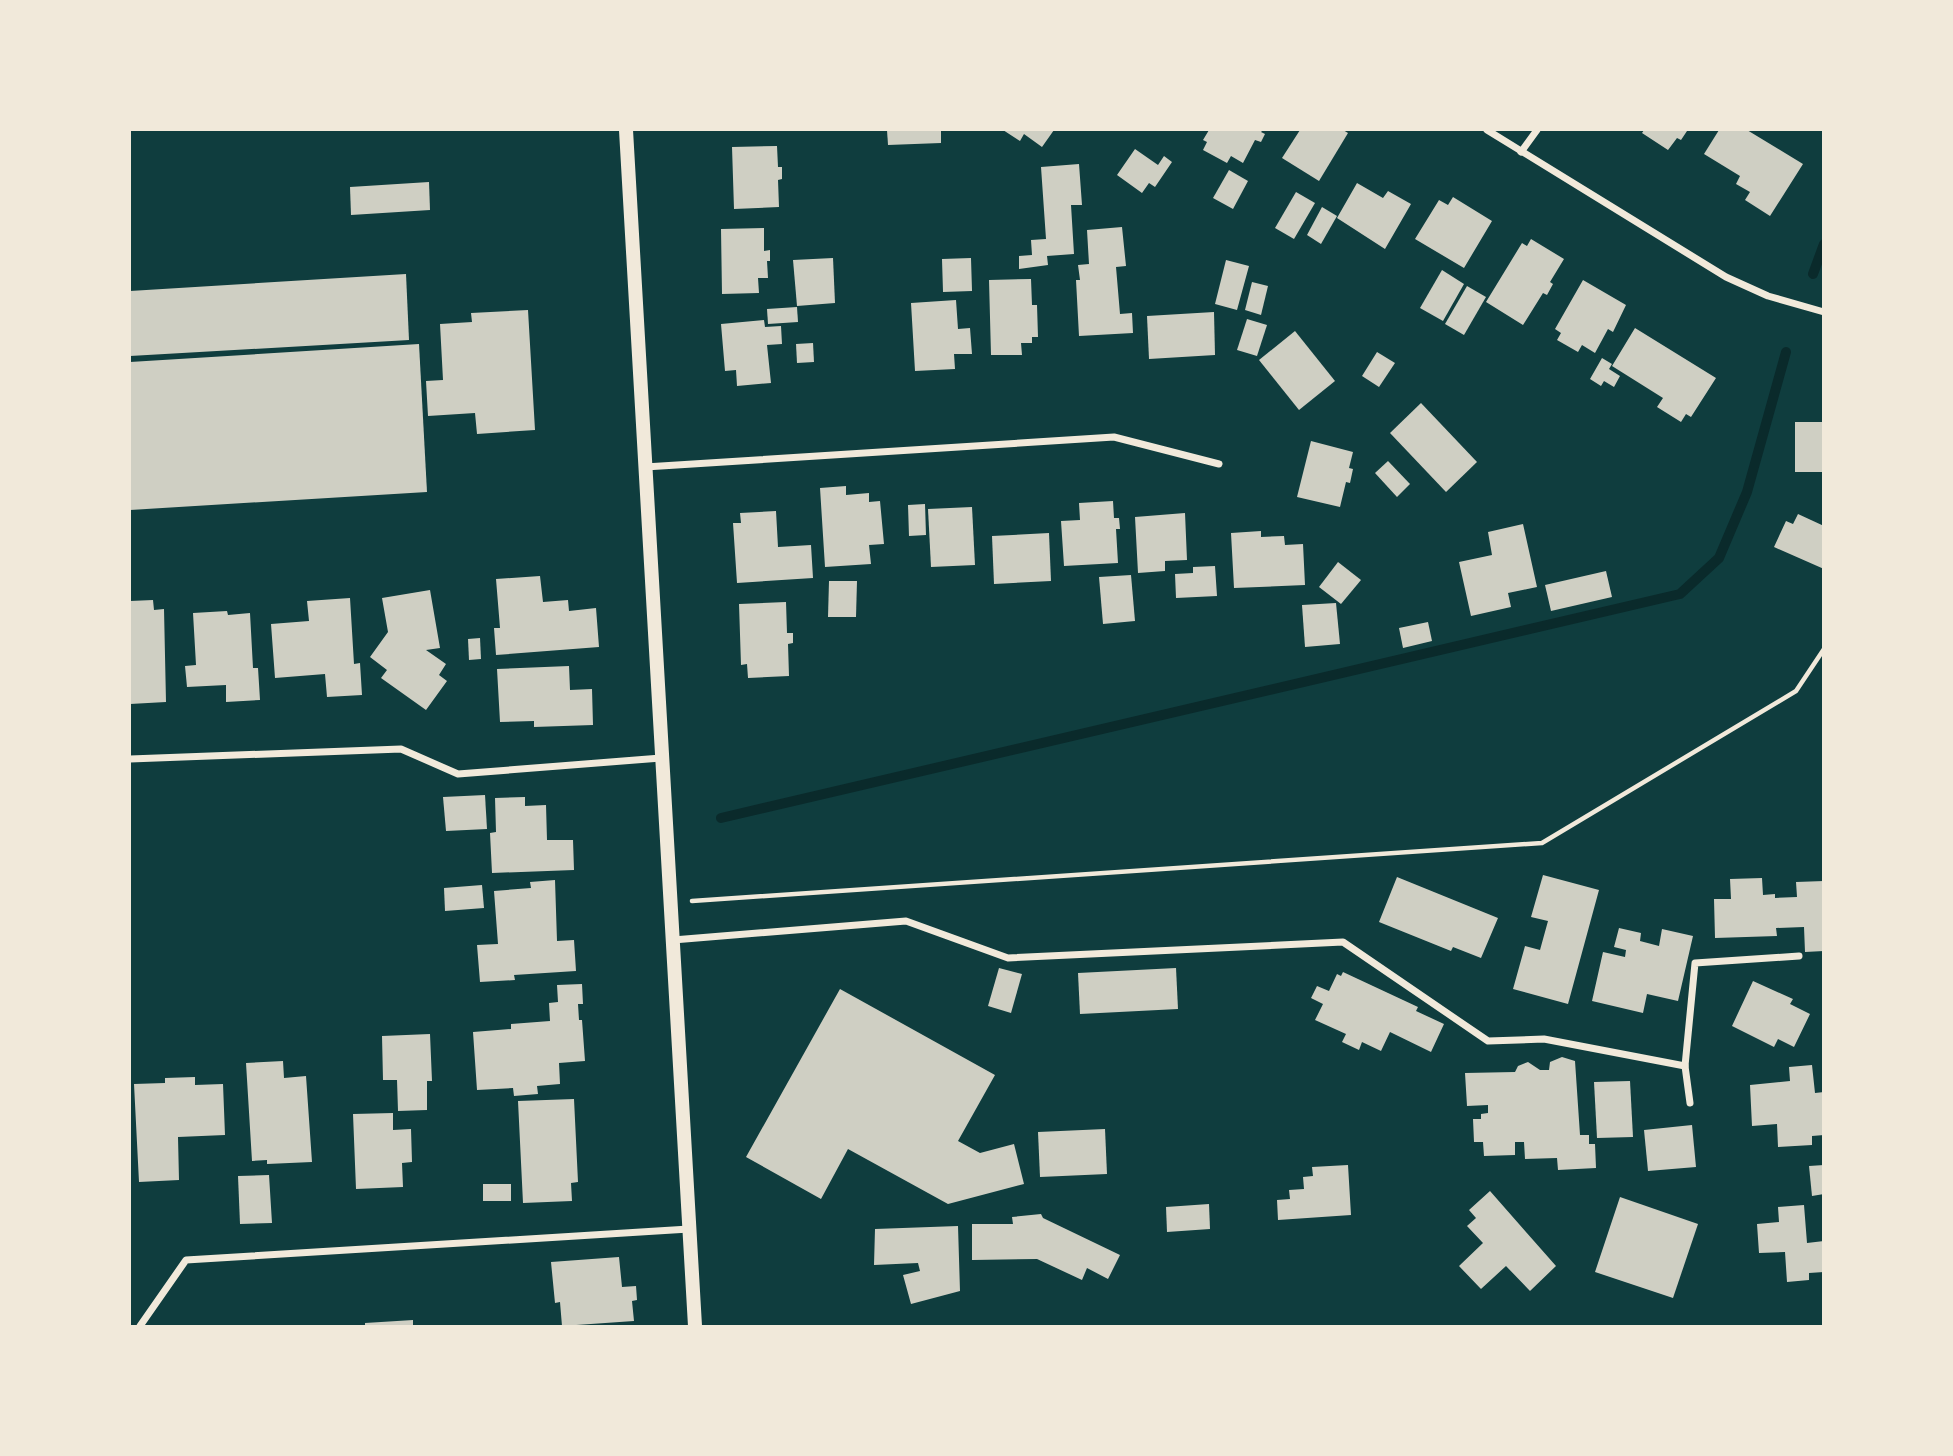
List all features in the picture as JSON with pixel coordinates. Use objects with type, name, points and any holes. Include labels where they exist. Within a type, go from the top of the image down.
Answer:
[{"type":"main road","points":[[626,130],[695,1326]]},
{"type":"street","points":[[1487,130],[1726,277],[1768,296],[1824,312]]},
{"type":"street","points":[[1521,152],[1536,130]]},
{"type":"street","points":[[645,467],[1114,437],[1219,464]]},
{"type":"street","points":[[130,759],[401,749],[458,774],[661,758]]},
{"type":"street","points":[[672,940],[906,921],[1008,958],[1343,942],[1488,1041],[1544,1039],[1685,1066]]},
{"type":"street","points":[[1690,1103],[1685,1066],[1695,964],[1799,956]]},
{"type":"street","points":[[140,1326],[186,1260],[690,1228]]},
{"type":"path","points":[[670,903],[1542,843],[1797,691],[1824,649]]},
{"type":"building","points":[[887,130],[941,130],[941,143],[888,145]]},
{"type":"building","points":[[1003,130],[1054,130],[1042,147],[1024,134],[1020,141]]},
{"type":"building","points":[[1209,130],[1263,130],[1261,132],[1265,134],[1261,142],[1255,140],[1243,163],[1231,156],[1227,163],[1203,150],[1207,142],[1203,140]]},
{"type":"building","points":[[1300,130],[1343,130],[1348,133],[1319,181],[1282,158]]},
{"type":"building","points":[[1644,130],[1687,131],[1681,140],[1677,138],[1668,150],[1642,133]]},
{"type":"building","points":[[1719,130],[1747,130],[1803,164],[1770,216],[1745,200],[1750,192],[1736,184],[1740,176],[1704,154]]},
{"type":"building","points":[[777,146],[778,167],[782,167],[782,179],[778,180],[779,207],[734,209],[732,147]]},
{"type":"building","points":[[1135,149],[1158,165],[1164,156],[1172,162],[1155,187],[1149,183],[1142,193],[1117,175]]},
{"type":"building","points":[[1079,164],[1082,205],[1071,205],[1074,254],[1047,256],[1048,265],[1019,269],[1019,256],[1032,255],[1031,240],[1046,239],[1041,167]]},
{"type":"building","points":[[1229,170],[1248,181],[1233,209],[1213,198]]},
{"type":"building","points":[[429,182],[430,210],[351,215],[350,187]]},
{"type":"building","points":[[1357,183],[1383,198],[1388,191],[1411,204],[1385,249],[1337,218]]},
{"type":"building","points":[[1296,192],[1315,203],[1294,239],[1275,228]]},
{"type":"building","points":[[1453,197],[1492,221],[1464,268],[1415,239],[1439,200],[1448,205]]},
{"type":"building","points":[[1322,207],[1337,216],[1321,244],[1307,235]]},
{"type":"building","points":[[1122,227],[1126,266],[1116,267],[1120,314],[1132,313],[1133,333],[1079,336],[1076,280],[1080,280],[1078,265],[1089,264],[1087,230]]},
{"type":"building","points":[[764,228],[764,251],[770,250],[770,261],[767,261],[768,278],[758,278],[759,293],[722,294],[721,229]]},
{"type":"building","points":[[1531,239],[1564,259],[1550,282],[1553,284],[1547,295],[1543,293],[1523,325],[1486,302],[1522,243],[1527,246]]},
{"type":"building","points":[[833,258],[835,303],[797,306],[793,260]]},
{"type":"building","points":[[971,258],[972,291],[943,292],[942,259]]},
{"type":"building","points":[[1226,260],[1249,266],[1237,310],[1215,304]]},
{"type":"building","points":[[1442,270],[1464,284],[1443,321],[1420,308]]},
{"type":"building","points":[[406,274],[409,340],[130,356],[130,291]]},
{"type":"building","points":[[1031,279],[1032,305],[1037,305],[1038,337],[1032,337],[1032,343],[1021,343],[1022,355],[991,355],[989,280]]},
{"type":"building","points":[[1583,280],[1626,305],[1613,332],[1608,329],[1595,353],[1582,345],[1578,352],[1557,340],[1561,333],[1555,329]]},
{"type":"building","points":[[1252,282],[1268,286],[1261,315],[1245,310]]},
{"type":"building","points":[[1467,286],[1486,297],[1464,335],[1445,324]]},
{"type":"building","points":[[956,300],[958,329],[970,328],[972,354],[954,354],[955,369],[915,371],[911,303]]},
{"type":"building","points":[[797,307],[798,322],[768,324],[767,309]]},
{"type":"building","points":[[528,310],[535,430],[477,434],[475,413],[428,416],[426,381],[443,380],[440,324],[472,322],[471,313]]},
{"type":"building","points":[[1214,312],[1215,355],[1149,359],[1147,316]]},
{"type":"building","points":[[1247,319],[1267,325],[1257,356],[1237,350]]},
{"type":"building","points":[[764,320],[765,327],[781,326],[782,344],[767,345],[771,383],[737,386],[736,370],[725,371],[721,324]]},
{"type":"building","points":[[1635,328],[1716,378],[1691,417],[1686,414],[1681,422],[1657,407],[1663,398],[1612,366]]},
{"type":"building","points":[[1295,331],[1335,381],[1299,410],[1259,360]]},
{"type":"building","points":[[813,343],[814,362],[797,363],[796,344]]},
{"type":"building","points":[[419,344],[427,492],[130,510],[130,362]]},
{"type":"building","points":[[1377,352],[1395,363],[1379,387],[1362,376]]},
{"type":"building","points":[[1602,358],[1612,364],[1609,369],[1620,376],[1614,387],[1604,381],[1601,386],[1590,379]]},
{"type":"building","points":[[1421,403],[1477,462],[1446,492],[1390,433]]},
{"type":"building","points":[[1795,422],[1824,422],[1824,472],[1795,472]]},
{"type":"building","points":[[1311,441],[1353,452],[1349,468],[1353,469],[1350,483],[1346,482],[1340,507],[1297,497]]},
{"type":"building","points":[[1388,461],[1410,484],[1397,497],[1375,473]]},
{"type":"building","points":[[846,486],[846,495],[869,493],[869,502],[880,501],[884,544],[869,545],[871,564],[825,567],[820,488]]},
{"type":"building","points":[[1113,501],[1114,518],[1119,518],[1120,529],[1116,529],[1118,563],[1064,566],[1061,521],[1080,520],[1079,503]]},
{"type":"building","points":[[925,504],[926,535],[909,536],[908,505]]},
{"type":"building","points":[[972,507],[975,565],[931,567],[928,509]]},
{"type":"building","points":[[776,511],[778,547],[811,545],[813,578],[737,583],[733,523],[741,523],[740,513]]},
{"type":"building","points":[[1185,513],[1187,560],[1165,561],[1165,571],[1138,573],[1135,517]]},
{"type":"building","points":[[1798,514],[1824,526],[1824,569],[1774,547],[1786,521],[1793,524]]},
{"type":"building","points":[[1523,524],[1537,587],[1508,593],[1511,607],[1471,616],[1459,562],[1492,555],[1488,532]]},
{"type":"building","points":[[1261,531],[1261,537],[1284,536],[1285,545],[1303,544],[1305,585],[1234,588],[1231,533]]},
{"type":"building","points":[[1049,533],[1051,581],[994,584],[992,536]]},
{"type":"building","points":[[1338,562],[1361,580],[1341,604],[1319,587]]},
{"type":"building","points":[[1215,566],[1217,596],[1176,598],[1175,574],[1193,573],[1193,567]]},
{"type":"building","points":[[1606,571],[1612,597],[1551,611],[1545,585]]},
{"type":"building","points":[[1131,575],[1135,621],[1103,624],[1099,577]]},
{"type":"building","points":[[540,576],[543,602],[568,600],[569,611],[596,608],[599,647],[496,655],[494,628],[500,628],[496,579]]},
{"type":"building","points":[[829,581],[857,581],[856,617],[828,617]]},
{"type":"building","points":[[430,590],[440,648],[426,650],[446,664],[439,675],[447,681],[426,710],[381,678],[387,670],[370,657],[388,632],[382,598]]},
{"type":"building","points":[[350,598],[354,664],[360,663],[362,695],[327,697],[325,674],[275,678],[271,624],[309,621],[307,601]]},
{"type":"building","points":[[153,600],[154,610],[164,609],[166,702],[130,704],[130,601]]},
{"type":"building","points":[[786,602],[787,633],[793,633],[793,643],[788,644],[789,676],[748,678],[747,664],[741,665],[739,604]]},
{"type":"building","points":[[1336,603],[1340,644],[1305,647],[1302,605]]},
{"type":"building","points":[[227,611],[228,615],[250,613],[253,668],[258,668],[260,700],[226,702],[226,685],[187,687],[185,666],[196,665],[193,613]]},
{"type":"building","points":[[1428,622],[1432,641],[1403,648],[1399,628]]},
{"type":"building","points":[[480,638],[481,659],[469,660],[468,639]]},
{"type":"building","points":[[569,666],[570,690],[592,689],[593,725],[534,727],[534,721],[500,722],[497,669]]},
{"type":"building","points":[[485,795],[487,829],[446,831],[443,797]]},
{"type":"building","points":[[525,797],[525,806],[546,805],[547,840],[573,840],[574,870],[492,873],[490,833],[496,832],[495,798]]},
{"type":"building","points":[[1543,875],[1599,890],[1568,1004],[1513,989],[1525,946],[1540,950],[1548,921],[1531,917]]},
{"type":"building","points":[[1397,877],[1498,918],[1481,958],[1453,947],[1451,951],[1379,922]]},
{"type":"building","points":[[1762,878],[1763,895],[1775,894],[1775,898],[1797,897],[1796,882],[1824,881],[1824,951],[1805,952],[1804,927],[1776,928],[1777,936],[1715,938],[1714,899],[1731,899],[1730,879]]},
{"type":"building","points":[[555,880],[557,941],[574,940],[576,971],[514,975],[515,980],[480,982],[477,945],[498,944],[494,891],[531,888],[530,882]]},
{"type":"building","points":[[482,885],[484,908],[445,911],[444,888]]},
{"type":"building","points":[[1619,928],[1641,933],[1640,941],[1659,946],[1662,929],[1693,936],[1678,1001],[1647,994],[1643,1013],[1592,1001],[1603,952],[1625,957],[1626,950],[1614,947]]},
{"type":"building","points":[[999,968],[1022,974],[1011,1013],[988,1006]]},
{"type":"building","points":[[1176,968],[1178,1009],[1080,1014],[1078,973]]},
{"type":"building","points":[[1343,972],[1418,1007],[1416,1011],[1444,1024],[1431,1052],[1390,1032],[1381,1051],[1362,1042],[1359,1050],[1342,1042],[1346,1034],[1315,1020],[1323,1004],[1311,998],[1317,986],[1329,991],[1337,974],[1341,976]]},
{"type":"building","points":[[1753,981],[1793,999],[1790,1004],[1810,1014],[1794,1047],[1778,1039],[1774,1047],[1732,1026]]},
{"type":"building","points":[[582,984],[583,1004],[578,1004],[585,1061],[559,1063],[560,1084],[537,1086],[538,1094],[514,1096],[513,1088],[477,1090],[473,1032],[511,1029],[511,1024],[550,1021],[549,1003],[558,1002],[557,985]]},
{"type":"building","points":[[840,989],[995,1075],[958,1141],[980,1153],[1014,1144],[1024,1184],[948,1204],[848,1149],[821,1199],[746,1157]]},
{"type":"building","points":[[430,1034],[432,1081],[427,1081],[427,1110],[398,1111],[397,1080],[383,1080],[382,1036]]},
{"type":"building","points":[[1562,1057],[1575,1061],[1580,1135],[1589,1135],[1589,1144],[1595,1144],[1596,1168],[1558,1170],[1557,1158],[1525,1159],[1524,1142],[1515,1142],[1515,1155],[1484,1156],[1483,1142],[1474,1142],[1473,1119],[1481,1119],[1481,1114],[1488,1113],[1488,1105],[1467,1106],[1465,1073],[1515,1072],[1518,1066],[1528,1062],[1540,1070],[1549,1070],[1550,1062]]},
{"type":"building","points":[[283,1061],[284,1078],[306,1076],[312,1162],[267,1164],[267,1160],[252,1161],[246,1063]]},
{"type":"building","points":[[1812,1065],[1815,1093],[1824,1092],[1824,1135],[1812,1136],[1812,1145],[1778,1147],[1777,1124],[1752,1126],[1750,1085],[1790,1081],[1789,1067]]},
{"type":"building","points":[[195,1077],[195,1085],[223,1084],[225,1135],[178,1137],[179,1180],[139,1182],[134,1084],[165,1083],[165,1078]]},
{"type":"building","points":[[1630,1081],[1633,1137],[1597,1138],[1594,1082]]},
{"type":"building","points":[[574,1099],[578,1182],[571,1183],[572,1201],[523,1203],[518,1101]]},
{"type":"building","points":[[393,1113],[393,1130],[411,1129],[412,1162],[402,1163],[403,1187],[356,1189],[353,1114]]},
{"type":"building","points":[[1692,1125],[1696,1167],[1648,1171],[1644,1130]]},
{"type":"building","points":[[1105,1129],[1107,1174],[1040,1177],[1038,1132]]},
{"type":"building","points":[[1348,1165],[1351,1215],[1278,1220],[1277,1200],[1290,1199],[1289,1190],[1304,1189],[1303,1177],[1313,1176],[1312,1167]]},
{"type":"building","points":[[1824,1165],[1824,1194],[1812,1196],[1809,1166]]},
{"type":"building","points":[[269,1175],[272,1223],[240,1224],[238,1176]]},
{"type":"building","points":[[483,1184],[511,1184],[511,1201],[483,1201]]},
{"type":"building","points":[[1490,1191],[1556,1266],[1530,1291],[1506,1266],[1481,1289],[1459,1266],[1483,1243],[1467,1226],[1476,1218],[1469,1210]]},
{"type":"building","points":[[1620,1197],[1698,1224],[1673,1298],[1595,1272]]},
{"type":"building","points":[[1209,1204],[1210,1229],[1167,1232],[1166,1207]]},
{"type":"building","points":[[1804,1205],[1807,1243],[1824,1241],[1824,1272],[1809,1273],[1809,1280],[1787,1282],[1785,1252],[1759,1253],[1757,1224],[1779,1222],[1778,1207]]},
{"type":"building","points":[[1041,1214],[1043,1218],[1120,1255],[1108,1279],[1087,1268],[1082,1280],[1037,1259],[972,1260],[972,1224],[1013,1224],[1012,1217]]},
{"type":"building","points":[[958,1226],[960,1291],[911,1304],[903,1275],[920,1271],[918,1263],[874,1265],[875,1229]]},
{"type":"building","points":[[619,1257],[622,1287],[636,1286],[637,1300],[632,1301],[634,1321],[562,1326],[560,1302],[555,1303],[551,1262]]},
{"type":"building","points":[[413,1320],[413,1326],[365,1326],[365,1323]]},
{"type":"waterway","points":[[1813,274],[1824,244]]},
{"type":"waterway","points":[[721,818],[1680,594],[1719,558],[1747,492],[1786,352]]}]
